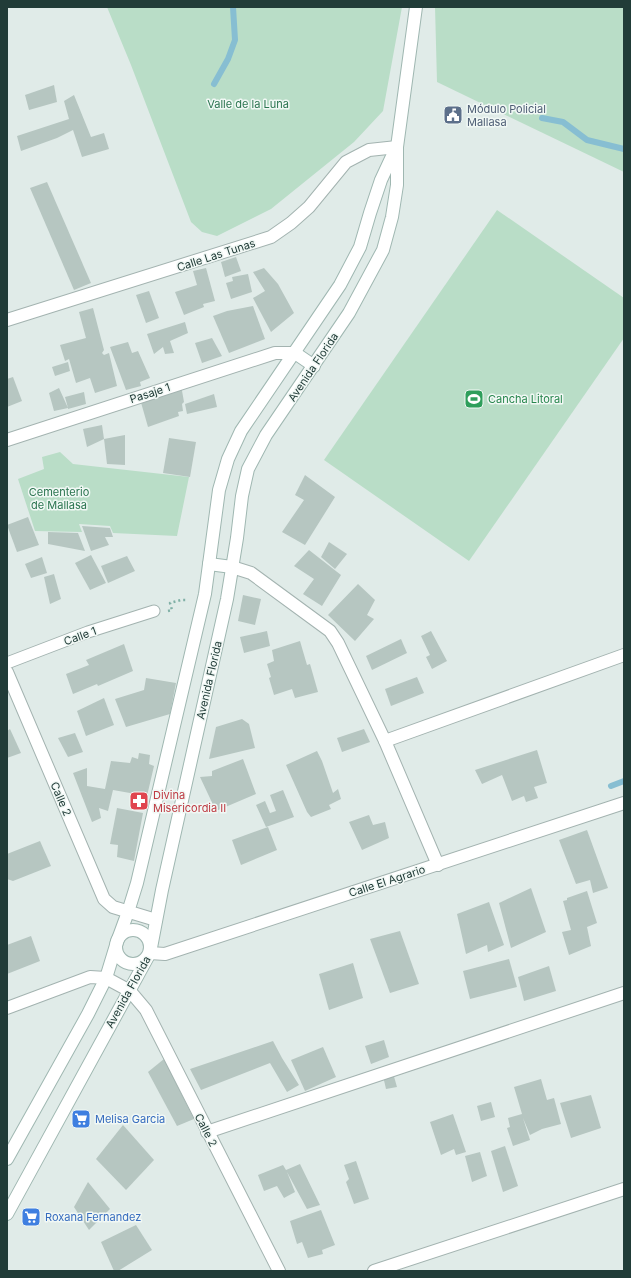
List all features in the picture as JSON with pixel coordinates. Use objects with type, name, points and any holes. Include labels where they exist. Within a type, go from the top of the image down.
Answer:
[{"type":"street","name":"Avenida Florida","points":[[7,1214],[150,953],[162,890],[227,599],[242,496],[248,470],[266,435],[349,313],[383,250],[392,217],[397,184],[397,147],[416,7]]},
{"type":"street","name":"Avenida Florida","points":[[7,1159],[88,1014],[106,978],[128,912],[137,883],[199,617],[209,564],[219,490],[228,459],[241,431],[340,285],[360,246],[381,180],[397,147]]},
{"type":"street","name":"Calle Las Tunas","points":[[7,320],[271,237],[291,223],[309,207],[346,162],[369,150],[397,147]]},
{"type":"street","name":"Pasaje 1","points":[[7,440],[275,353],[295,353]]},
{"type":"street","points":[[295,353],[314,366]]},
{"type":"street","points":[[209,564],[251,573],[330,631],[338,643],[385,742],[438,865]]},
{"type":"street","points":[[385,742],[624,655]]},
{"type":"street","name":"Calle 2","points":[[7,672],[104,899],[113,907],[156,920]]},
{"type":"street","name":"Calle El Agrario","points":[[150,953],[165,954],[624,803]]},
{"type":"street","points":[[130,930],[139,931],[146,936],[150,944],[150,953],[145,960],[137,964],[128,964],[120,959],[116,951],[117,942],[122,934],[130,930]]},
{"type":"street","points":[[7,1008],[90,977],[106,978],[130,991]]},
{"type":"street","name":"Calle 2","points":[[130,991],[146,1010],[279,1271]]},
{"type":"street","points":[[207,1132],[624,993]]},
{"type":"street","points":[[374,1271],[624,1189]]},
{"type":"lane","name":"Calle 1","points":[[7,663],[88,632],[154,611]]},
{"type":"green space","name":"Valle de la Luna","points":[[107,7],[402,7],[383,111],[354,142],[271,209],[217,236],[202,232],[191,222],[131,65]]},
{"type":"green space","points":[[435,7],[624,7],[624,172],[437,82]]},
{"type":"green space","name":"Cancha Litoral","points":[[497,210],[624,298],[624,338],[469,561],[324,460]]},
{"type":"green space","name":"Cementerio de Mallasa","points":[[60,452],[73,464],[189,477],[177,536],[113,533],[110,526],[79,524],[82,532],[35,531],[18,479],[44,469],[42,457]]},
{"type":"building","points":[[54,85],[57,102],[29,110],[25,95]]},
{"type":"building","points":[[74,95],[91,137],[104,133],[109,149],[82,157],[73,130],[57,138],[21,151],[17,136],[69,119],[64,101]]},
{"type":"building","points":[[47,182],[91,283],[74,290],[30,188]]},
{"type":"building","points":[[236,257],[241,271],[225,277],[221,262]]},
{"type":"building","points":[[206,268],[215,301],[203,304],[204,307],[184,315],[175,292],[197,285],[193,271]]},
{"type":"building","points":[[264,268],[278,284],[294,313],[271,332],[253,298],[265,291],[253,272]]},
{"type":"building","points":[[248,274],[252,292],[231,299],[226,283],[233,281],[232,277]]},
{"type":"building","points":[[149,291],[159,318],[146,323],[136,295]]},
{"type":"building","points":[[253,306],[265,339],[229,353],[213,316],[227,311]]},
{"type":"building","points":[[93,308],[104,350],[102,353],[104,355],[109,353],[117,386],[95,393],[90,378],[76,383],[69,359],[65,361],[60,345],[86,338],[79,312]]},
{"type":"building","points":[[185,322],[188,333],[170,341],[174,353],[165,354],[163,347],[154,354],[147,334]]},
{"type":"building","points":[[212,338],[222,356],[202,363],[195,343]]},
{"type":"building","points":[[128,342],[132,353],[138,351],[150,378],[140,382],[141,386],[126,390],[110,347]]},
{"type":"building","points":[[68,362],[70,371],[55,376],[52,367]]},
{"type":"building","points":[[13,377],[22,401],[7,407],[7,379]]},
{"type":"building","points":[[181,385],[184,402],[182,404],[183,411],[178,412],[179,416],[148,427],[140,399]]},
{"type":"building","points":[[59,388],[68,408],[54,411],[49,393]]},
{"type":"building","points":[[84,392],[86,404],[68,409],[65,397]]},
{"type":"building","points":[[214,394],[217,407],[187,414],[185,404]]},
{"type":"building","points":[[102,425],[104,439],[87,447],[83,429]]},
{"type":"building","points":[[125,435],[125,465],[107,464],[104,439]]},
{"type":"building","points":[[169,438],[196,442],[190,477],[163,473]]},
{"type":"building","points":[[305,475],[335,497],[305,545],[282,532],[304,500],[295,495]]},
{"type":"building","points":[[28,517],[39,545],[17,552],[7,525]]},
{"type":"building","points":[[82,526],[110,528],[113,537],[105,537],[109,545],[91,551]]},
{"type":"building","points":[[48,532],[78,533],[85,551],[48,544]]},
{"type":"building","points":[[329,542],[347,554],[335,569],[321,557]]},
{"type":"building","points":[[309,550],[341,575],[322,606],[303,594],[314,579],[294,566]]},
{"type":"building","points":[[91,555],[106,583],[90,590],[75,563]]},
{"type":"building","points":[[127,556],[135,571],[108,583],[101,566]]},
{"type":"building","points":[[42,557],[47,573],[31,578],[25,564]]},
{"type":"building","points":[[54,574],[61,599],[50,604],[44,577]]},
{"type":"building","points":[[358,584],[375,600],[367,615],[374,619],[355,641],[328,615]]},
{"type":"building","points":[[243,595],[261,599],[255,625],[238,621]]},
{"type":"building","points":[[267,631],[270,646],[244,653],[240,637]]},
{"type":"building","points":[[431,631],[447,661],[432,669],[426,657],[430,655],[421,636]]},
{"type":"building","points":[[401,639],[407,653],[372,670],[366,656]]},
{"type":"building","points":[[300,641],[307,665],[310,664],[318,692],[295,698],[292,689],[274,695],[267,664],[274,661],[272,650]]},
{"type":"building","points":[[124,644],[133,671],[98,686],[97,684],[73,694],[66,674],[89,665],[86,660]]},
{"type":"building","points":[[417,677],[424,693],[391,706],[385,689]]},
{"type":"building","points":[[146,678],[176,683],[170,714],[126,727],[115,699],[144,690]]},
{"type":"building","points":[[104,698],[114,725],[86,736],[77,711]]},
{"type":"building","points":[[242,719],[249,724],[255,748],[209,759],[216,727]]},
{"type":"building","points":[[10,729],[21,753],[7,758],[7,731]]},
{"type":"building","points":[[364,729],[370,742],[342,752],[337,738]]},
{"type":"building","points":[[75,733],[83,752],[68,757],[58,738]]},
{"type":"building","points":[[537,750],[547,783],[534,787],[538,798],[526,802],[524,796],[512,801],[502,775],[482,784],[475,770]]},
{"type":"building","points":[[317,751],[333,793],[338,789],[341,799],[329,805],[331,809],[311,817],[307,812],[286,765]]},
{"type":"building","points":[[139,753],[150,755],[149,764],[154,766],[147,796],[113,790],[108,811],[99,808],[101,818],[92,822],[73,773],[87,768],[87,786],[105,789],[111,761],[130,763],[132,757],[138,759]]},
{"type":"building","points":[[243,759],[256,794],[216,811],[200,777],[212,776],[212,771]]},
{"type":"building","points":[[283,790],[294,817],[266,827],[256,805],[265,801],[270,813],[276,811],[270,795]]},
{"type":"building","points":[[117,808],[143,813],[134,861],[117,857],[118,845],[110,844]]},
{"type":"building","points":[[369,815],[373,825],[385,822],[389,838],[362,850],[349,822]]},
{"type":"building","points":[[268,827],[277,850],[241,865],[232,840]]},
{"type":"building","points":[[587,830],[608,888],[593,893],[590,880],[576,884],[559,840]]},
{"type":"building","points":[[40,841],[51,866],[13,881],[7,879],[7,854]]},
{"type":"building","points":[[531,888],[546,932],[511,948],[499,903]]},
{"type":"building","points":[[587,891],[597,923],[587,927],[591,946],[569,955],[562,932],[571,930],[563,901],[567,900],[567,898]]},
{"type":"building","points":[[489,902],[504,945],[488,952],[487,945],[466,954],[457,914]]},
{"type":"building","points":[[400,931],[419,984],[390,993],[370,939]]},
{"type":"building","points":[[31,936],[40,961],[7,974],[7,945]]},
{"type":"building","points":[[509,959],[517,987],[470,999],[463,971]]},
{"type":"building","points":[[353,963],[363,998],[329,1010],[319,974]]},
{"type":"building","points":[[549,966],[556,991],[524,1001],[518,977]]},
{"type":"building","points":[[384,1040],[389,1057],[371,1064],[365,1046]]},
{"type":"building","points":[[273,1041],[299,1085],[287,1092],[270,1063],[201,1090],[190,1069]]},
{"type":"building","points":[[323,1047],[336,1077],[305,1091],[291,1060]]},
{"type":"building","points":[[164,1059],[194,1119],[177,1126],[148,1072]]},
{"type":"building","points":[[393,1073],[397,1087],[386,1089],[383,1076]]},
{"type":"building","points":[[541,1079],[547,1100],[554,1098],[561,1124],[542,1129],[530,1135],[523,1118],[530,1140],[513,1146],[507,1128],[510,1127],[508,1118],[522,1114],[514,1087]]},
{"type":"building","points":[[591,1095],[601,1128],[571,1138],[560,1103]]},
{"type":"building","points":[[491,1102],[495,1117],[481,1121],[477,1106]]},
{"type":"building","points":[[453,1114],[466,1152],[456,1155],[454,1149],[441,1155],[430,1122]]},
{"type":"building","points":[[123,1125],[154,1160],[126,1190],[96,1159]]},
{"type":"building","points":[[505,1146],[518,1186],[503,1192],[491,1151]]},
{"type":"building","points":[[480,1152],[487,1176],[472,1182],[465,1156]]},
{"type":"building","points":[[356,1161],[369,1199],[354,1204],[346,1182],[349,1179],[344,1165]]},
{"type":"building","points":[[300,1164],[320,1205],[307,1209],[287,1172],[295,1192],[284,1198],[277,1186],[264,1191],[258,1175],[283,1165],[286,1170]]},
{"type":"building","points":[[88,1182],[110,1209],[89,1230],[74,1207]]},
{"type":"building","points":[[321,1210],[335,1245],[322,1250],[323,1254],[308,1258],[302,1242],[297,1244],[290,1221]]},
{"type":"building","points":[[136,1225],[152,1250],[118,1271],[114,1271],[101,1242]]},
{"type":"waterway","points":[[214,84],[228,59],[235,40],[233,7]]},
{"type":"waterway","points":[[542,118],[563,122],[587,140],[624,149]]},
{"type":"waterway","points":[[611,786],[624,781]]},
{"type":"place","name":"Módulo Policial Mallasa","points":[[453,115]]},
{"type":"place","name":"Cancha Litoral","points":[[474,399]]},
{"type":"place","name":"Divina Misericordia II","points":[[139,801]]},
{"type":"place","name":"Melisa Garcia","points":[[81,1119]]},
{"type":"place","name":"Roxana Fernandez","points":[[31,1217]]}]
